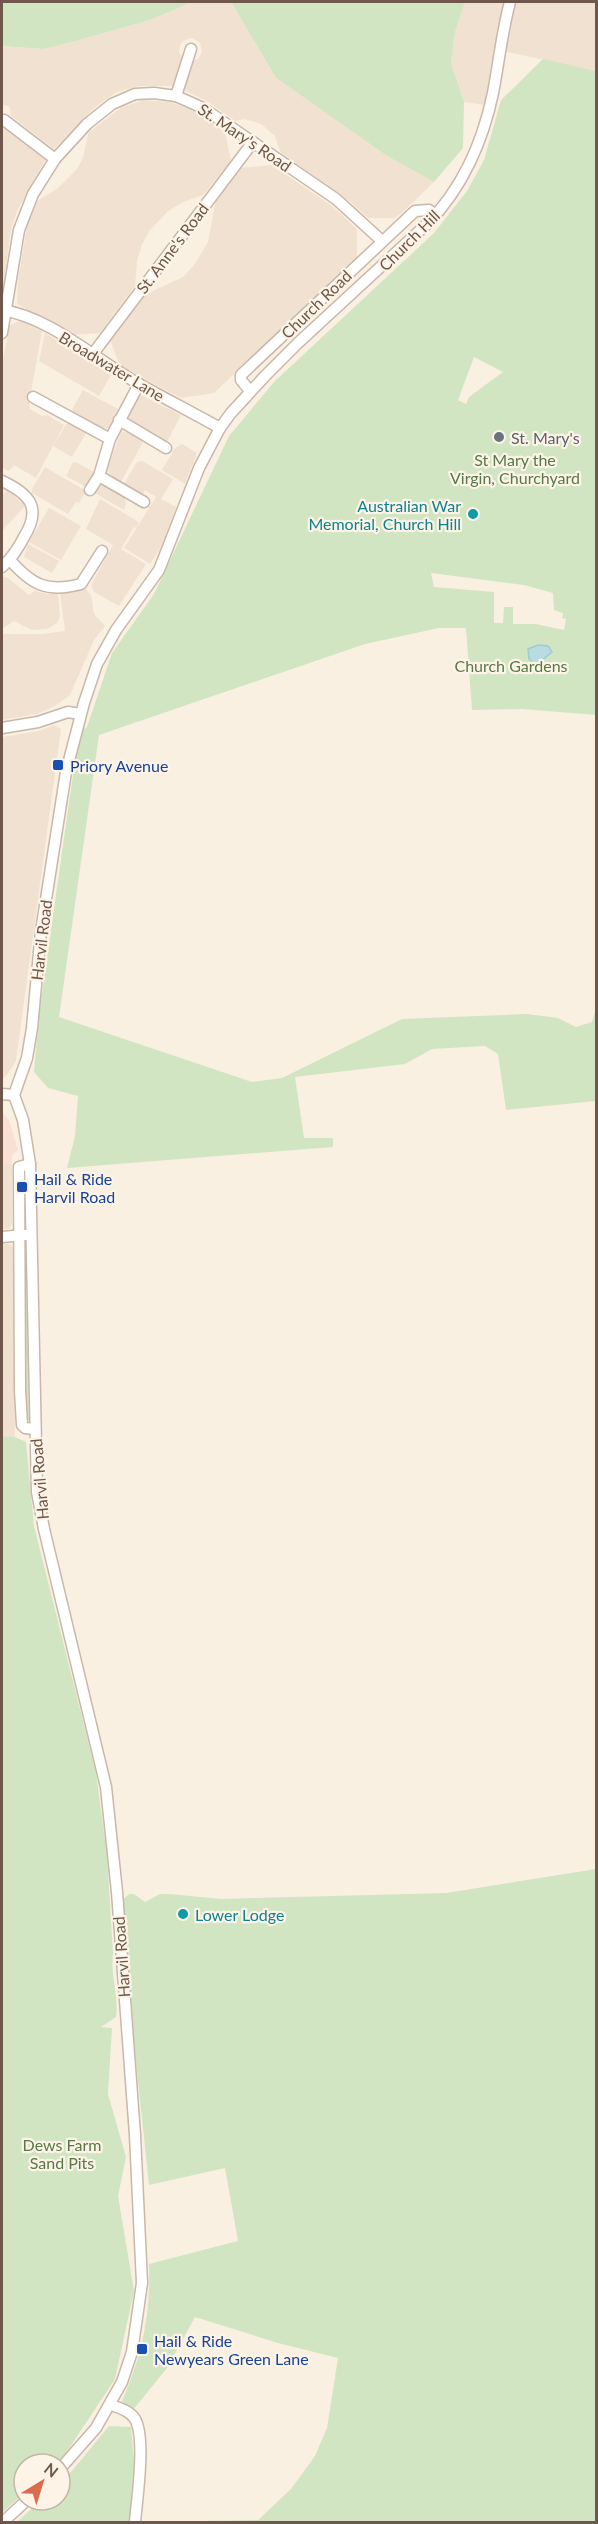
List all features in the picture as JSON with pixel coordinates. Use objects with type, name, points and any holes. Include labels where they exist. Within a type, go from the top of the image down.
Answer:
[{"type":"street","name":"Church Hill","points":[[220,428],[250,391],[436,215],[460,182],[475,152],[485,122],[510,2]]},
{"type":"street","points":[[176,96],[191,49]]},
{"type":"street","name":"St. Mary's Road","points":[[2,333],[4,310],[24,211],[55,159],[87,124],[126,97],[154,93],[176,96],[203,108],[336,199],[382,241]]},
{"type":"street","points":[[4,120],[55,159]]},
{"type":"street","name":"St. Anne's Road","points":[[92,355],[253,142]]},
{"type":"street","name":"Church Road","points":[[250,391],[244,386],[241,375],[382,241],[415,211],[429,210],[436,215]]},
{"type":"street","name":"Broadwater Lane","points":[[4,310],[22,314],[42,323],[139,384],[220,428]]},
{"type":"street","points":[[90,490],[99,476],[110,438],[139,384]]},
{"type":"street","points":[[33,396],[110,438]]},
{"type":"street","points":[[119,420],[166,448]]},
{"type":"street","name":"Harvil Road","points":[[72,2455],[96,2428],[111,2404],[132,2352],[142,2283],[135,2135],[117,1892],[106,1787],[37,1492],[30,1164],[23,1120],[14,1095],[27,1058],[31,1036],[42,919],[66,772],[88,688],[106,647],[159,570],[199,468],[220,428]]},
{"type":"street","points":[[99,476],[144,501]]},
{"type":"street","points":[[2,481],[26,496],[33,508],[32,525],[6,563],[30,581],[49,588],[81,584],[102,551]]},
{"type":"street","points":[[2,728],[26,725],[68,712],[80,714]]},
{"type":"street","points":[[2,1095],[14,1095]]},
{"type":"street","name":"Harvil Road","points":[[30,1164],[19,1167],[21,1422],[25,1428],[35,1429]]},
{"type":"street","points":[[2,1237],[31,1235]]},
{"type":"street","points":[[111,2404],[129,2413],[137,2425],[140,2460],[135,2523]]},
{"type":"street","points":[[3,2523],[14,2512]]},
{"type":"shaded area","points":[[192,2],[231,2],[276,78],[387,156],[434,182],[394,218],[368,218],[350,202],[280,152],[275,136],[261,124],[244,119],[235,121],[207,101],[184,90],[192,61],[198,59],[202,52],[200,43],[192,38],[183,41],[180,45],[179,52],[183,59],[173,86],[139,86],[117,92],[95,107],[54,149],[11,116],[9,106],[2,105],[2,46],[43,49],[150,20]]},
{"type":"shaded area","points":[[465,2],[596,2],[596,71],[498,50],[485,105],[464,102],[451,63],[455,32]]},
{"type":"shaded area","points":[[144,100],[171,102],[198,113],[225,132],[231,161],[203,195],[183,202],[168,211],[150,230],[142,244],[137,261],[135,286],[100,333],[73,335],[17,304],[18,280],[27,227],[37,201],[57,189],[77,169],[83,158],[88,134],[122,107]]},
{"type":"shaded area","points":[[4,128],[45,160],[17,211],[11,229],[2,297],[2,129]]},
{"type":"shaded area","points":[[272,165],[332,206],[357,229],[357,258],[214,393],[181,398],[120,366],[110,340],[142,296],[183,277],[194,265],[208,242],[216,200],[241,168]]},
{"type":"shaded area","points":[[20,321],[42,331],[29,403],[30,409],[42,416],[47,415],[64,425],[36,478],[14,465],[9,471],[2,468],[2,363],[10,325]]},
{"type":"shaded area","points":[[45,333],[111,375],[99,396],[39,361]]},
{"type":"shaded area","points":[[83,390],[118,409],[108,428],[99,429],[72,415],[72,410]]},
{"type":"shaded area","points":[[140,395],[181,415],[167,442],[132,423],[128,417]]},
{"type":"shaded area","points":[[67,423],[86,433],[72,457],[53,446]]},
{"type":"shaded area","points":[[126,430],[144,440],[121,482],[114,479],[107,470],[120,434]]},
{"type":"shaded area","points":[[182,444],[197,453],[185,484],[162,470],[175,448]]},
{"type":"shaded area","points":[[142,461],[173,479],[161,499],[176,507],[161,547],[150,564],[124,548],[156,497],[145,490],[142,495],[124,484],[137,462]]},
{"type":"shaded area","points":[[73,462],[94,472],[86,487],[66,476]]},
{"type":"shaded area","points":[[45,467],[86,491],[79,503],[76,502],[68,514],[32,493]]},
{"type":"shaded area","points":[[102,485],[124,495],[126,504],[124,510],[93,492]]},
{"type":"shaded area","points":[[8,490],[25,506],[2,531],[2,494]]},
{"type":"shaded area","points":[[100,499],[139,522],[121,549],[146,564],[119,606],[94,592],[91,585],[113,545],[86,529]]},
{"type":"shaded area","points":[[49,508],[81,526],[61,560],[29,542]]},
{"type":"shaded area","points":[[28,544],[59,561],[52,573],[24,557]]},
{"type":"shaded area","points":[[2,576],[8,578],[29,595],[35,591],[58,594],[60,616],[57,623],[47,629],[32,630],[14,621],[2,629]]},
{"type":"shaded area","points":[[86,589],[91,595],[94,614],[105,626],[94,640],[70,695],[55,706],[37,714],[2,720],[2,634],[43,634],[65,631],[60,593]]},
{"type":"shaded area","points":[[54,725],[61,729],[16,1061],[2,1079],[2,737],[39,731]]},
{"type":"shaded area","points":[[2,1112],[9,1120],[18,1150],[12,1155],[12,1163],[2,1164]]},
{"type":"shaded area","points":[[12,1163],[12,1224],[9,1229],[2,1229],[2,1164]]},
{"type":"shaded area","points":[[2,1244],[9,1244],[13,1247],[15,1437],[2,1436]]},
{"type":"green space","points":[[2,2],[192,2],[150,20],[43,49],[2,46]]},
{"type":"green space","points":[[231,2],[465,2],[455,32],[451,63],[464,102],[463,148],[434,182],[387,156],[276,78]]},
{"type":"green space","points":[[543,59],[596,71],[596,715],[522,709],[472,710],[466,628],[439,628],[365,644],[99,735],[59,1017],[252,1082],[282,1078],[402,1019],[527,1014],[558,1018],[576,1027],[592,1022],[596,1008],[596,1101],[506,1110],[498,1054],[485,1046],[432,1049],[405,1064],[295,1077],[304,1138],[333,1138],[333,1147],[67,1168],[75,1136],[78,1096],[48,1088],[34,1072],[39,1015],[79,732],[87,727],[112,653],[154,594],[229,436],[275,381],[434,233],[467,191],[484,160],[501,100]],"holes":[[[474,357],[503,372],[469,397],[466,404],[458,400]],[[431,573],[524,585],[553,593],[554,610],[563,613],[562,618],[566,619],[564,630],[535,624],[513,624],[513,607],[504,607],[503,623],[494,623],[494,592],[434,587]]]},
{"type":"green space","points":[[24,1242],[26,1242],[29,1420],[27,1422],[25,1421]]},
{"type":"green space","name":"Dews Farm Sand Pits","points":[[2,1436],[15,1437],[26,1442],[34,1526],[96,1773],[107,1855],[117,2009],[116,2017],[101,2027],[112,2028],[108,2094],[126,2157],[118,2196],[134,2291],[115,2379],[67,2452],[12,2452],[12,2504],[2,2513]]},
{"type":"green space","points":[[596,1869],[596,2522],[141,2522],[258,2520],[291,2489],[315,2456],[327,2428],[338,2358],[278,2343],[195,2317],[167,2368],[133,2410],[122,2401],[135,2368],[144,2334],[149,2264],[238,2241],[225,2168],[149,2185],[126,1968],[123,1899],[129,1894],[134,1894],[145,1902],[160,1894],[221,1899],[446,1893]]},
{"type":"green space","points":[[109,2426],[131,2427],[134,2462],[129,2522],[17,2522],[28,2512],[72,2512],[72,2471]]},
{"type":"water","points":[[538,645],[548,646],[552,652],[534,664],[529,659],[528,649]]},
{"type":"place","name":"St. Mary's","points":[[499,437]]},
{"type":"place","name":"Australian War Memorial, Church Hill","points":[[473,514]]},
{"type":"place","name":"Priory Avenue","points":[[58,765]]},
{"type":"place","name":"Hail & Ride Harvil Road","points":[[22,1187]]},
{"type":"place","name":"Lower Lodge","points":[[183,1914]]},
{"type":"place","name":"Hail & Ride Newyears Green Lane","points":[[142,2349]]},
{"type":"park label","name":"St Mary the Virgin, Churchyard","points":[[515,468]]},
{"type":"park label","name":"Church Gardens","points":[[511,665]]}]
